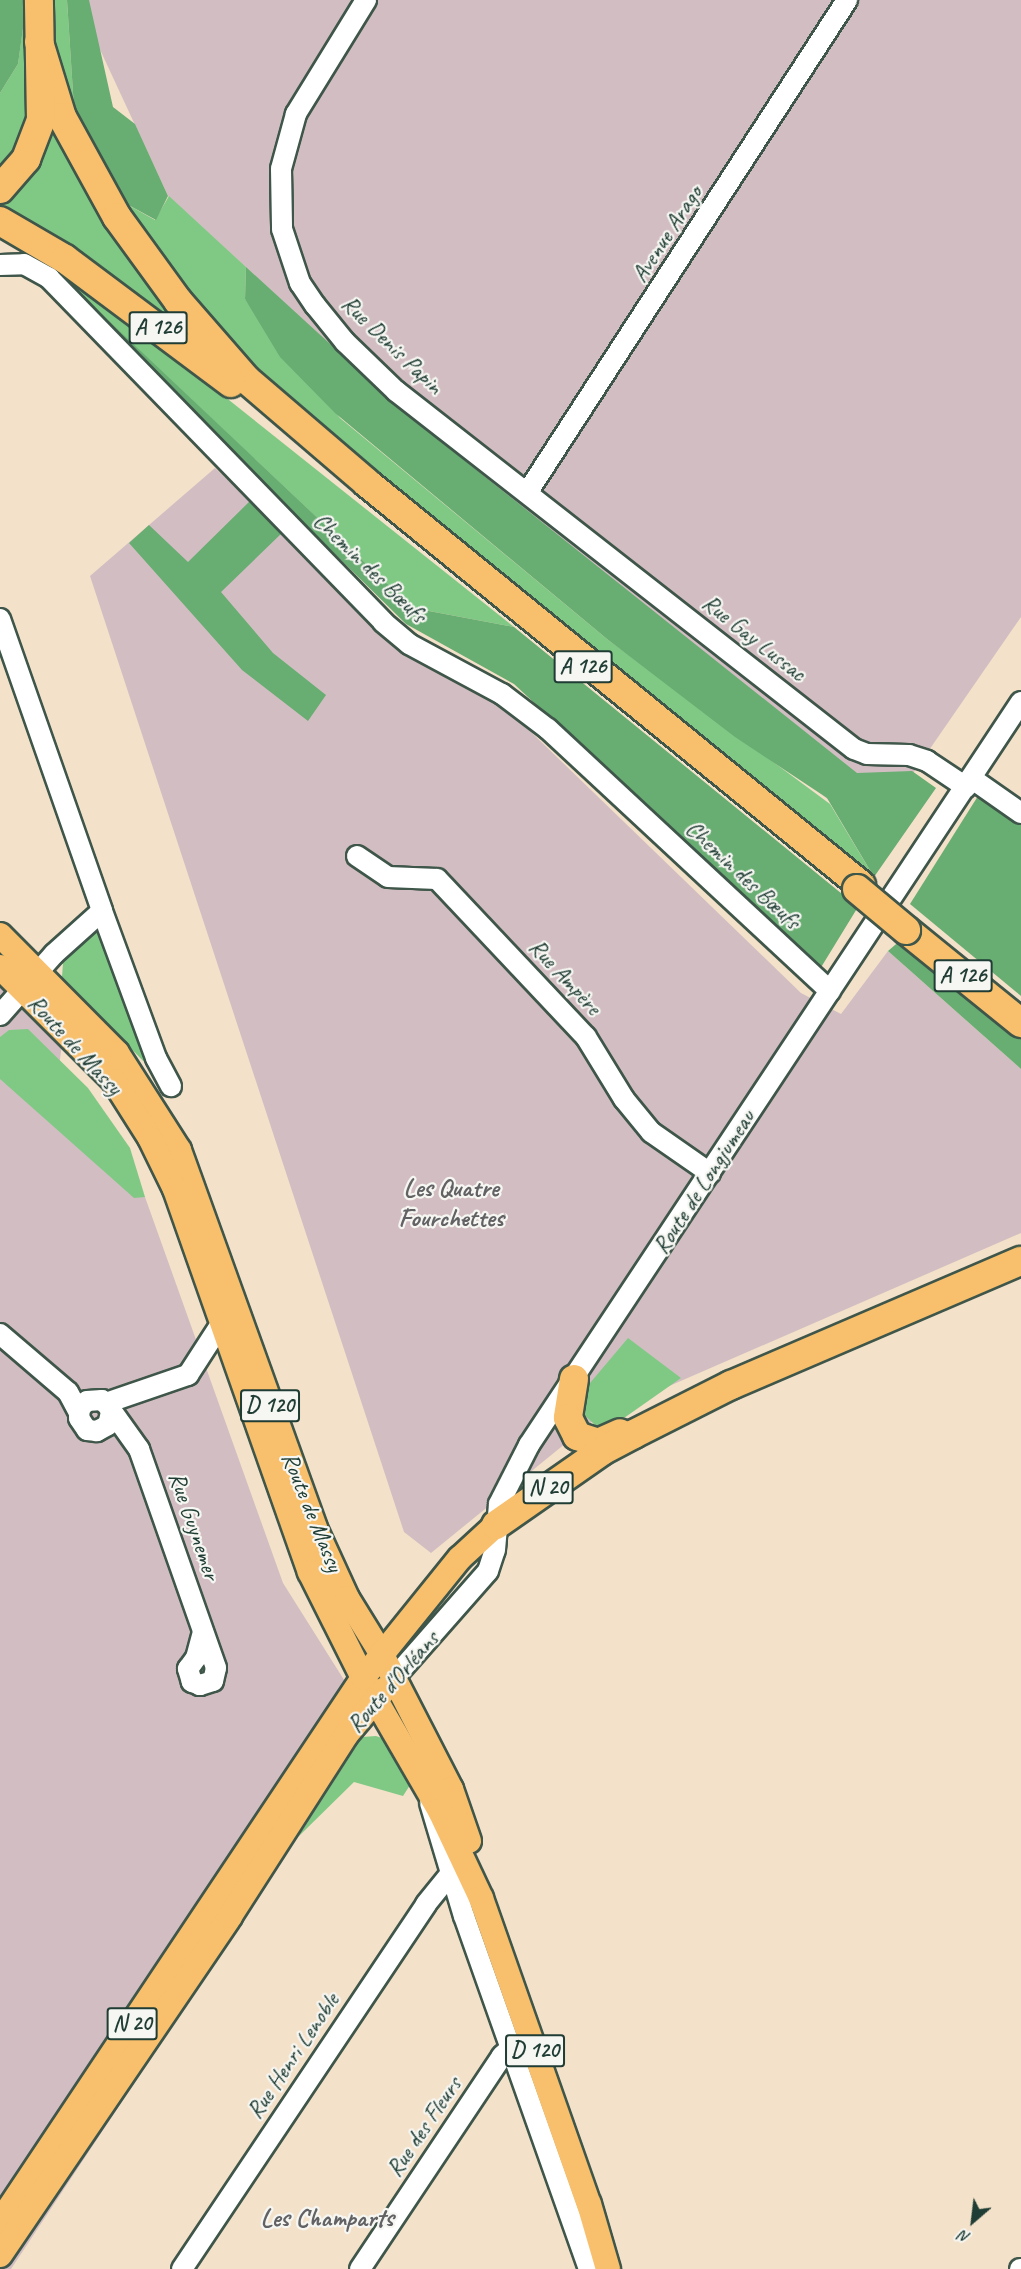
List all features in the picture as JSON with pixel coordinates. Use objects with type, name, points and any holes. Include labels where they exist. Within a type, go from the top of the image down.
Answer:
[{"type":"highway","name":"A 126","points":[[39,0],[39,42],[62,117],[117,217],[178,301],[247,380],[367,483],[1021,1023]]},
{"type":"highway","points":[[0,189],[20,170],[37,135],[43,101],[39,42]]},
{"type":"highway","name":"A 126","points":[[0,221],[65,259],[230,382],[859,887]]},
{"type":"highway","name":"A 126","points":[[907,927],[1021,1015]]},
{"type":"highway","points":[[574,1379],[568,1418],[578,1436],[598,1443],[618,1433],[634,1434],[731,1385],[1021,1261]]},
{"type":"highway","name":"N 20","points":[[496,1525],[602,1451],[634,1434]]},
{"type":"main road","name":"Route de Massy","points":[[0,935],[30,980],[114,1081],[150,1138],[175,1189],[310,1572],[363,1678],[429,1792],[481,1898]]},
{"type":"main road","name":"Route de Massy","points":[[0,967],[30,980],[117,1053],[179,1150],[314,1526],[347,1598],[381,1653],[451,1789],[482,1889],[481,1898]]},
{"type":"main road","name":"N 20","points":[[381,1653],[474,1542],[496,1525]]},
{"type":"main road","name":"Route d'Orléans","points":[[273,1833],[363,1678],[381,1653]]},
{"type":"main road","name":"Route d'Orléans","points":[[273,1833],[346,1735],[394,1678]]},
{"type":"main road","name":"N 20","points":[[0,2222],[33,2171],[273,1833]]},
{"type":"main road","name":"N 20","points":[[0,2255],[273,1833]]},
{"type":"main road","name":"D 120","points":[[481,1898],[589,2204],[596,2212],[605,2268]]},
{"type":"main road","points":[[0,2200],[33,2171]]},
{"type":"street","name":"Rue Denis Papin","points":[[366,0],[314,81],[286,140],[280,198],[290,257],[300,283],[345,342],[396,391],[527,493]]},
{"type":"street","name":"Avenue Arago","points":[[527,493],[847,0]]},
{"type":"street","name":"Chemin des Bœufs","points":[[0,265],[24,264],[49,278],[383,622],[409,644],[502,694],[548,729],[830,991]]},
{"type":"street","name":"Rue Gay Lussac","points":[[527,493],[854,749],[867,754],[909,755],[927,761],[1021,813]]},
{"type":"street","name":"Route de Massy","points":[[0,619],[102,911],[156,1058],[171,1086]]},
{"type":"street","name":"Route de Longjumeau","points":[[496,1525],[507,1484],[1021,702]]},
{"type":"street","name":"Rue Ampère","points":[[357,856],[388,877],[437,879],[586,1037],[624,1099],[651,1132],[710,1173]]},
{"type":"street","name":"Route de Massy","points":[[30,980],[102,911]]},
{"type":"street","points":[[0,1015],[30,980]]},
{"type":"street","points":[[131,1439],[101,1430],[87,1430],[97,1407],[188,1375],[221,1324]]},
{"type":"street","points":[[0,1334],[68,1392],[97,1407],[110,1421],[101,1430]]},
{"type":"street","name":"Rue Guynemer","points":[[97,1407],[131,1439],[146,1464],[215,1664]]},
{"type":"street","name":"Route d'Orléans","points":[[394,1678],[488,1571],[495,1550],[496,1525]]},
{"type":"street","points":[[196,1658],[205,1657],[215,1664],[213,1681],[196,1684],[188,1669],[196,1658],[203,1632]]},
{"type":"street","name":"Route de Massy","points":[[429,1792],[430,1815],[464,1916],[513,2046],[605,2268]]},
{"type":"street","name":"Rue Henri Lenoble","points":[[182,2269],[426,1904],[450,1874]]},
{"type":"street","name":"Rue des Fleurs","points":[[360,2269],[502,2056],[513,2046]]},
{"type":"shaded area","points":[[77,0],[1021,0],[1021,617],[869,837],[168,196]]},
{"type":"shaded area","points":[[215,468],[386,630],[502,704],[801,993],[841,1014],[888,951],[1021,1069],[1021,1233],[598,1417],[431,1553],[404,1532],[90,576]]},
{"type":"shaded area","points":[[0,967],[64,1028],[55,1099],[145,1197],[283,1583],[363,1710],[290,1848],[11,2269],[0,2269]]},
{"type":"green space","points":[[0,0],[27,0],[18,64],[0,93]]},
{"type":"green space","points":[[53,0],[67,0],[74,108],[58,70]]},
{"type":"green space","points":[[67,0],[89,0],[113,107],[135,124],[168,196],[156,220],[121,201],[74,108]]},
{"type":"green space","points":[[23,27],[30,104],[24,140],[0,176],[0,93],[18,64]]},
{"type":"green space","points":[[52,115],[217,362],[0,211],[0,202]]},
{"type":"green space","points":[[169,196],[246,267],[245,299],[340,418],[607,639],[830,804],[874,877],[857,869],[330,441],[236,354],[186,297],[121,201],[155,220]]},
{"type":"green space","points":[[34,247],[102,299],[57,272],[413,608],[514,627],[858,907],[820,969],[514,684],[406,624],[45,268],[27,256]]},
{"type":"green space","points":[[246,267],[410,417],[857,773],[912,771],[936,788],[874,877],[827,798],[735,737],[607,639],[335,413],[280,357],[245,299]]},
{"type":"green space","points":[[54,270],[102,299],[514,627],[413,608]]},
{"type":"green space","points":[[250,501],[283,532],[221,592],[273,653],[326,695],[308,721],[242,670],[129,543],[149,525],[188,562]]},
{"type":"green space","points":[[978,796],[1021,823],[1021,996],[910,904]]},
{"type":"green space","points":[[101,928],[148,1066],[62,977],[63,963],[70,952]]},
{"type":"green space","points":[[902,939],[1021,1038],[1021,1069],[888,951]]},
{"type":"green space","points":[[28,1029],[88,1088],[130,1148],[145,1197],[134,1198],[0,1079],[0,1037],[9,1030]]},
{"type":"green space","points":[[628,1338],[681,1378],[624,1418],[597,1427],[577,1408],[585,1389]]},
{"type":"green space","points":[[376,1736],[385,1739],[412,1782],[403,1796],[354,1782],[298,1837],[362,1737]]},
{"type":"district","name":"Les Quatre Fourchettes","points":[[451,1203]]},
{"type":"district","name":"Les Champarts","points":[[327,2218]]}]
